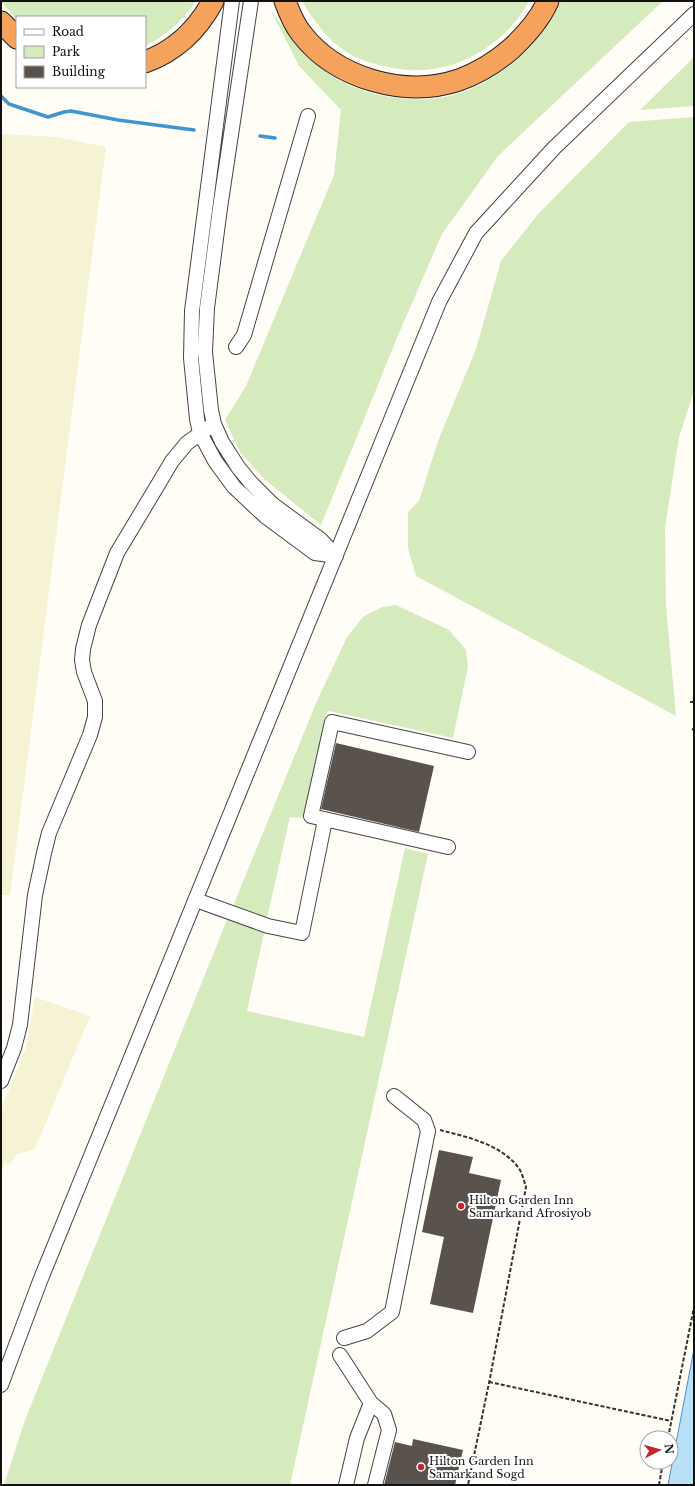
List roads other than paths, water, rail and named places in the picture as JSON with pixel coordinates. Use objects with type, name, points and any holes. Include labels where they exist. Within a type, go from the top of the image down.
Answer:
[{"type":"highway","points":[[146,62],[171,48],[186,37],[199,23],[213,1]]},
{"type":"highway","points":[[285,1],[292,18],[301,33],[314,47],[334,63],[354,74],[369,79],[403,86],[422,86],[458,80],[491,64],[519,41],[534,24],[548,1]]},
{"type":"highway","points":[[1,22],[16,37]]},
{"type":"street","points":[[232,1],[192,311],[191,343],[193,388],[200,433],[221,470],[234,487],[257,509],[315,553],[336,556]]},
{"type":"street","points":[[251,1],[220,208],[207,308],[205,352],[214,424],[232,459],[257,491],[287,516],[321,540],[336,556]]},
{"type":"street","points":[[1,1385],[40,1281],[439,302],[476,233],[554,148],[694,14]]},
{"type":"street","points":[[236,347],[244,335],[308,116]]},
{"type":"street","points":[[1,1081],[14,1048],[20,1025],[35,895],[49,833],[90,735],[95,717],[94,701],[84,672],[82,660],[89,625],[117,553],[172,462],[187,443],[214,424]]},
{"type":"street","points":[[448,847],[311,816],[332,722],[468,752]]},
{"type":"street","points":[[196,900],[268,926],[302,933],[325,820]]},
{"type":"street","points":[[344,1338],[368,1331],[392,1312],[428,1131],[424,1120],[394,1096]]},
{"type":"street","points":[[340,1355],[371,1402],[384,1414],[389,1430],[375,1485]]},
{"type":"street","points":[[346,1485],[357,1438],[371,1402]]},
{"type":"water","points":[[694,1349],[694,1485],[668,1485],[671,1470],[679,1470],[679,1430]]},
{"type":"waterway","points":[[1,96],[9,104],[48,117],[71,111],[118,120],[194,130]]},
{"type":"waterway","points":[[260,136],[275,138]]},
{"type":"place","name":"Hilton Garden Inn Samarkand Afrosiyob","points":[[461,1206]]},
{"type":"place","name":"Hilton Garden Inn Samarkand Sogd","points":[[421,1467]]}]
